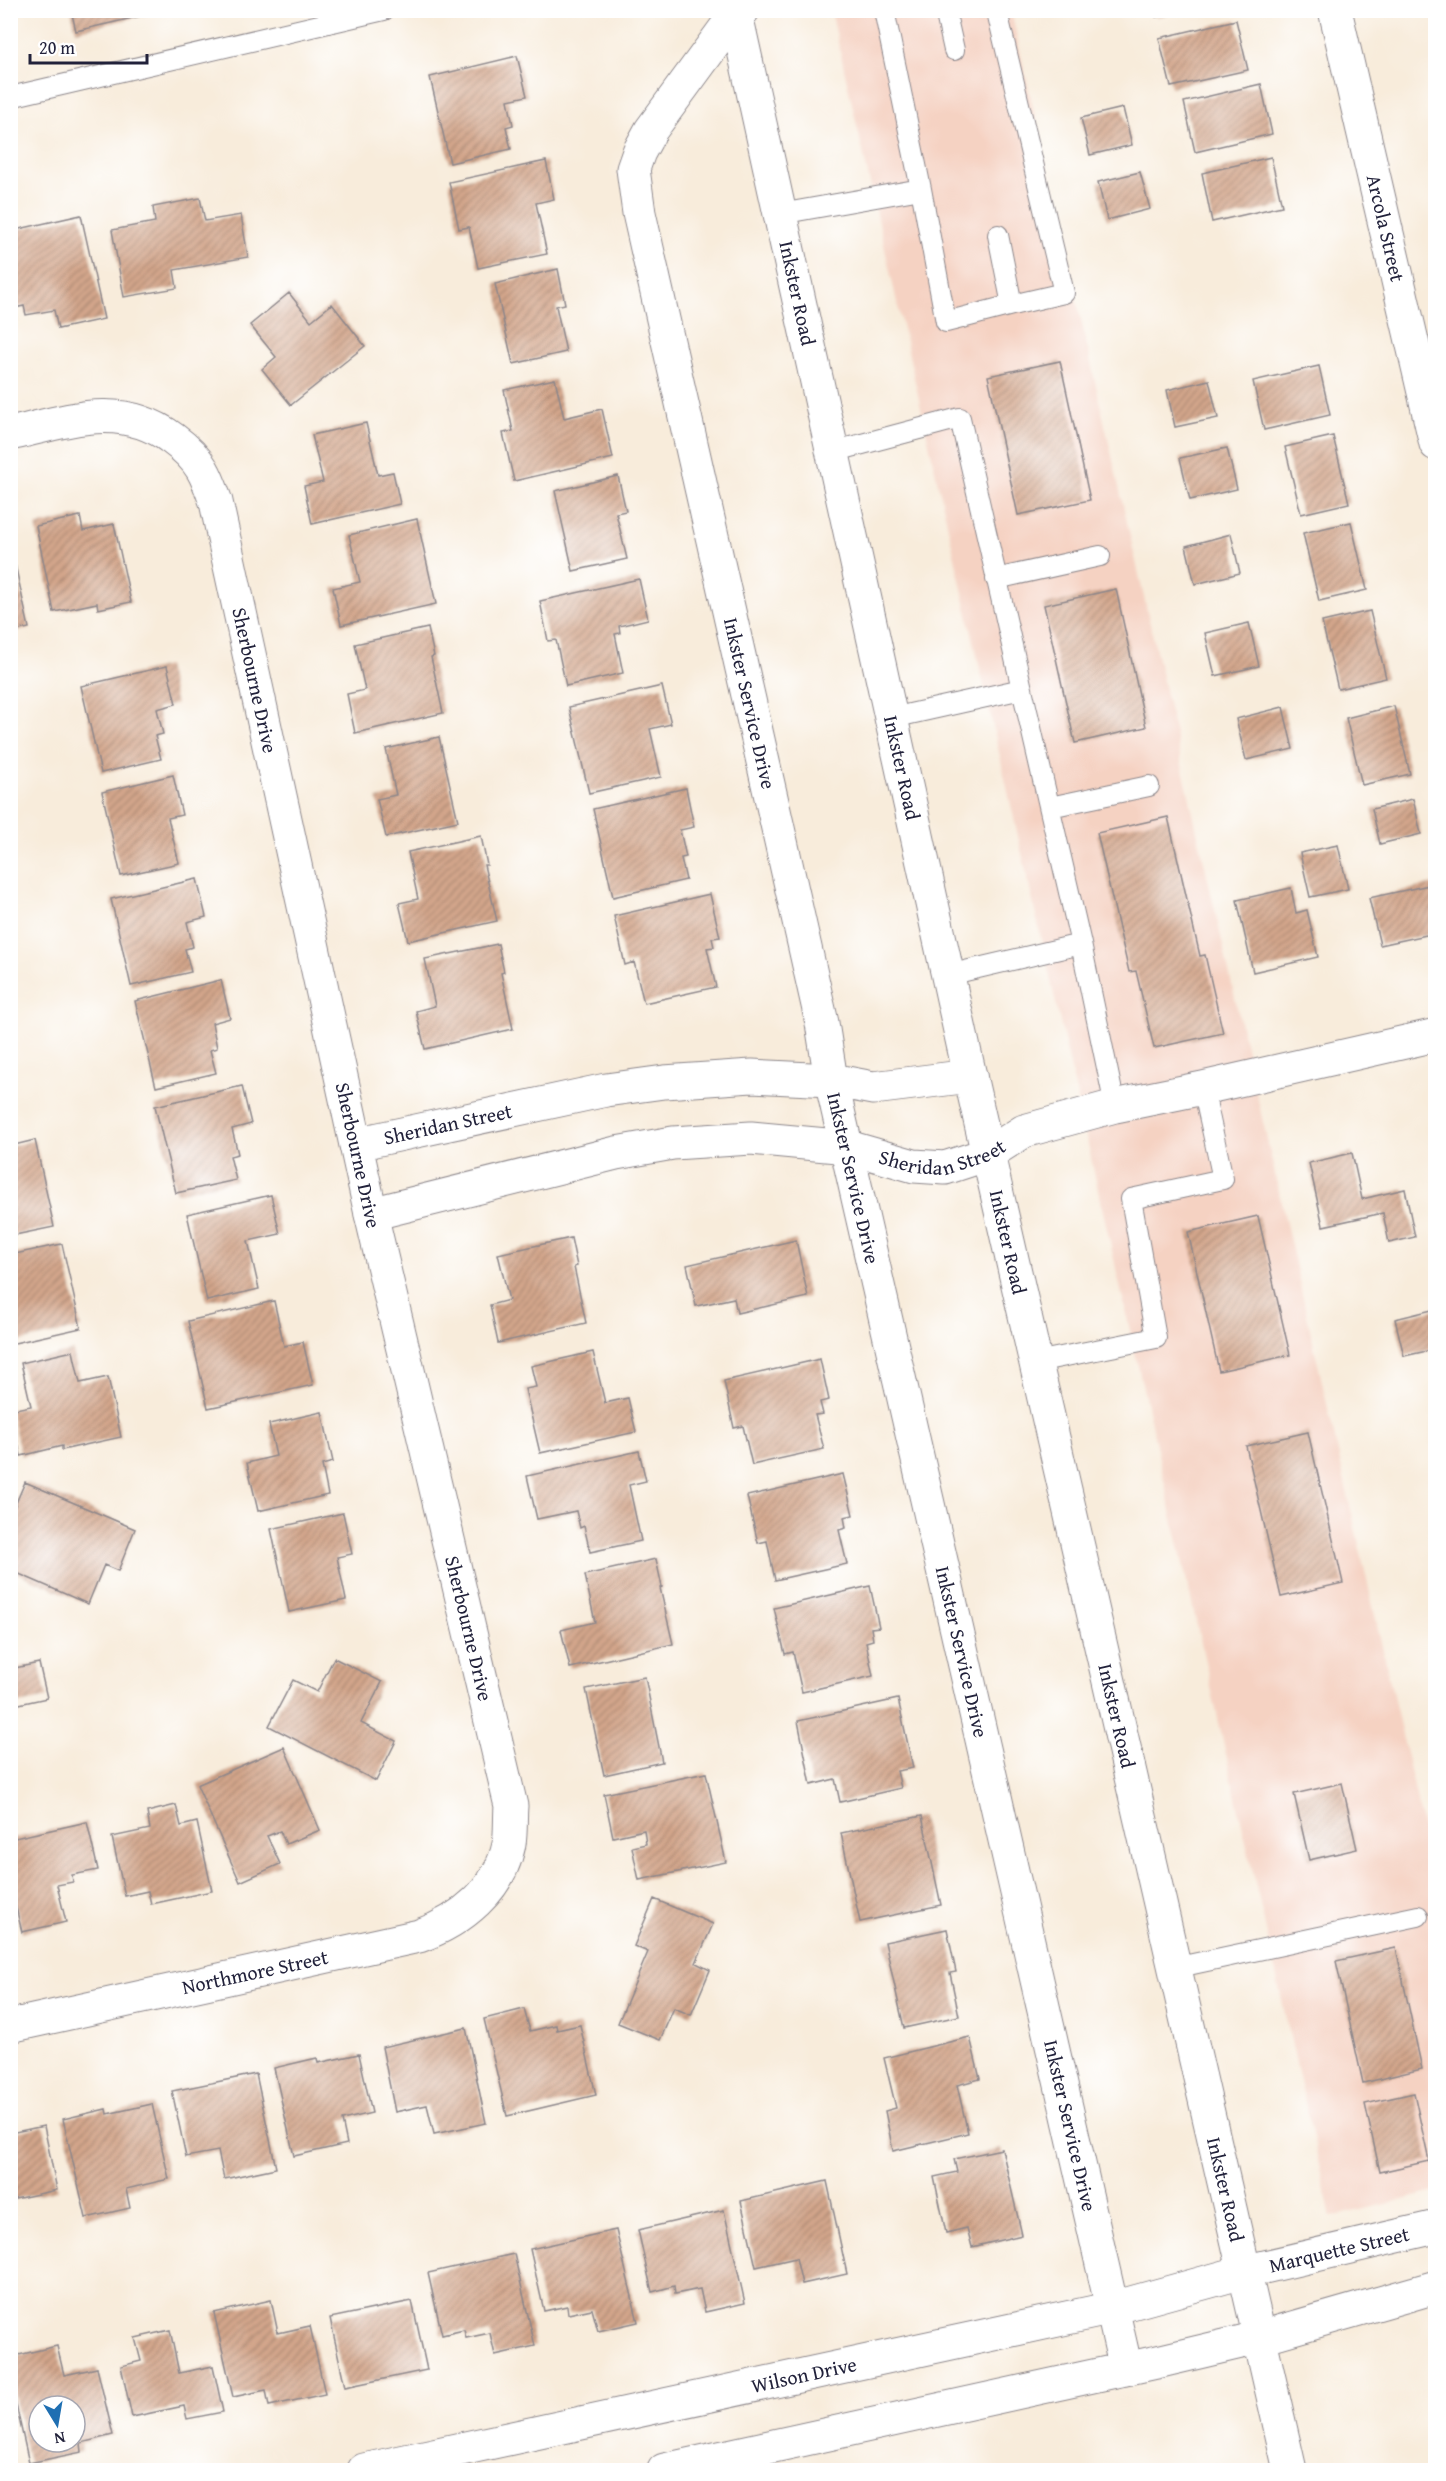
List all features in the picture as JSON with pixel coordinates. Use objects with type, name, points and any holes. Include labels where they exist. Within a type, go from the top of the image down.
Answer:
[{"type":"street","name":"Arcola Street","points":[[1335,10],[1436,444]]},
{"type":"street","name":"Inkster Road","points":[[738,12],[780,214],[970,1076],[1290,2470]]},
{"type":"street","name":"Inkster Service Drive","points":[[738,12],[651,130],[633,169],[639,213],[822,1023],[831,1080],[1126,2369]]},
{"type":"street","name":"Sherbourne Drive","points":[[10,434],[89,416],[111,415],[139,420],[164,432],[183,446],[202,469],[216,502],[371,1214],[511,1806],[509,1844],[499,1872],[486,1892]]},
{"type":"street","name":"Sheridan Street","points":[[371,1214],[616,1154],[673,1143],[751,1138],[848,1147],[914,1166],[945,1168],[988,1154],[1024,1131],[1115,1106],[1436,1035]]},
{"type":"street","name":"Sheridan Street","points":[[356,1144],[606,1090],[664,1082],[752,1076],[831,1080],[873,1088],[970,1076]]},
{"type":"street","name":"Northmore Street","points":[[10,2026],[419,1936],[460,1917],[486,1892]]},
{"type":"street","name":"Marquette Street","points":[[1243,2272],[1436,2227]]},
{"type":"street","name":"Wilson Drive","points":[[364,2470],[1113,2308],[1243,2272]]},
{"type":"street","points":[[664,2470],[1258,2338],[1436,2287]]},
{"type":"lane","points":[[10,97],[384,10]]},
{"type":"lane","points":[[884,10],[946,322],[1064,293],[998,16]]},
{"type":"lane","points":[[945,10],[954,51]]},
{"type":"lane","points":[[780,214],[921,189]]},
{"type":"lane","points":[[998,235],[1012,305]]},
{"type":"lane","points":[[832,452],[960,418],[1081,944],[1115,1106]]},
{"type":"lane","points":[[996,579],[1100,556]]},
{"type":"lane","points":[[892,718],[1022,689]]},
{"type":"lane","points":[[1050,807],[1149,786]]},
{"type":"lane","points":[[948,975],[1081,944]]},
{"type":"lane","points":[[1036,1362],[1156,1338],[1131,1199],[1223,1179],[1203,1088]]},
{"type":"lane","points":[[1174,1968],[1418,1916]]},
{"type":"shaded area","points":[[831,11],[1011,11],[1435,1880],[1435,2192],[1331,2217]]},
{"type":"building","points":[[71,10],[163,10],[163,11],[76,31]]},
{"type":"building","points":[[1155,10],[1182,10],[1182,11],[1156,17]]},
{"type":"building","points":[[1236,20],[1248,70],[1171,87],[1159,38]]},
{"type":"building","points":[[517,56],[527,96],[508,100],[513,125],[506,127],[511,149],[450,163],[430,77]]},
{"type":"building","points":[[1261,84],[1272,134],[1195,152],[1184,102]]},
{"type":"building","points":[[1123,108],[1132,145],[1090,155],[1081,118]]},
{"type":"building","points":[[1271,157],[1282,206],[1212,222],[1202,173]]},
{"type":"building","points":[[546,161],[554,199],[536,203],[547,254],[478,268],[469,227],[459,229],[449,182]]},
{"type":"building","points":[[1140,172],[1150,209],[1107,220],[1098,182]]},
{"type":"building","points":[[200,198],[205,221],[241,215],[248,257],[174,270],[177,288],[124,297],[112,230],[155,222],[153,207]]},
{"type":"building","points":[[81,215],[104,319],[58,329],[54,310],[26,315],[24,306],[10,309],[10,231]]},
{"type":"building","points":[[558,269],[565,304],[556,306],[566,352],[513,364],[495,284]]},
{"type":"building","points":[[289,293],[311,321],[332,304],[365,346],[291,405],[262,369],[276,357],[250,325]]},
{"type":"building","points":[[1060,361],[1090,500],[1018,515],[988,376]]},
{"type":"building","points":[[1319,366],[1330,415],[1264,430],[1253,381]]},
{"type":"building","points":[[555,379],[564,418],[602,409],[613,458],[514,481],[503,433],[513,431],[504,390]]},
{"type":"building","points":[[1209,380],[1218,418],[1175,427],[1167,390]]},
{"type":"building","points":[[366,423],[378,475],[393,472],[400,504],[312,524],[304,486],[323,482],[312,435]]},
{"type":"building","points":[[1333,436],[1349,503],[1301,514],[1285,447]]},
{"type":"building","points":[[1227,448],[1237,489],[1190,500],[1180,458]]},
{"type":"building","points":[[618,476],[626,511],[616,513],[627,559],[573,571],[555,491]]},
{"type":"building","points":[[80,516],[83,531],[114,524],[131,602],[98,609],[97,603],[54,612],[36,526]]},
{"type":"building","points":[[417,519],[436,604],[341,625],[333,588],[360,582],[349,535]]},
{"type":"building","points":[[1351,522],[1367,590],[1319,601],[1303,533]]},
{"type":"building","points":[[1231,534],[1240,573],[1195,584],[1186,546]]},
{"type":"building","points":[[15,564],[29,628],[10,632],[10,565]]},
{"type":"building","points":[[639,579],[648,619],[619,626],[620,633],[615,634],[623,673],[566,686],[556,640],[548,641],[540,601]]},
{"type":"building","points":[[1116,589],[1146,727],[1075,743],[1044,605]]},
{"type":"building","points":[[1370,611],[1386,678],[1338,689],[1322,622]]},
{"type":"building","points":[[1249,623],[1259,666],[1215,676],[1205,633]]},
{"type":"building","points":[[428,628],[434,656],[431,657],[443,713],[355,733],[347,694],[365,690],[355,644]]},
{"type":"building","points":[[167,666],[176,704],[157,709],[163,734],[155,736],[161,759],[101,773],[81,686]]},
{"type":"building","points":[[662,686],[671,724],[650,729],[661,777],[589,793],[569,707]]},
{"type":"building","points":[[1394,706],[1410,774],[1362,785],[1346,718]]},
{"type":"building","points":[[1283,707],[1293,749],[1246,760],[1236,719]]},
{"type":"building","points":[[439,737],[458,821],[386,837],[377,799],[396,795],[386,749]]},
{"type":"building","points":[[173,775],[182,815],[168,818],[179,863],[121,876],[102,792]]},
{"type":"building","points":[[686,788],[694,827],[680,830],[686,857],[681,858],[686,880],[613,897],[593,809]]},
{"type":"building","points":[[1413,799],[1421,834],[1380,844],[1372,809]]},
{"type":"building","points":[[1168,817],[1200,956],[1205,955],[1223,1033],[1154,1048],[1136,971],[1129,972],[1097,833]]},
{"type":"building","points":[[481,836],[487,865],[484,865],[497,921],[408,941],[399,903],[418,899],[408,852]]},
{"type":"building","points":[[1338,845],[1348,889],[1310,897],[1300,853]]},
{"type":"building","points":[[197,879],[206,917],[187,922],[193,947],[185,949],[191,972],[131,986],[111,899]]},
{"type":"building","points":[[1434,884],[1436,933],[1380,945],[1369,898]]},
{"type":"building","points":[[1291,888],[1296,913],[1307,910],[1318,957],[1253,972],[1237,900]]},
{"type":"building","points":[[710,894],[720,937],[712,938],[714,947],[707,948],[716,987],[644,1003],[634,962],[625,965],[614,916]]},
{"type":"building","points":[[498,944],[504,972],[501,973],[513,1029],[425,1049],[416,1011],[435,1006],[425,959]]},
{"type":"building","points":[[221,980],[230,1018],[212,1023],[217,1048],[210,1050],[216,1073],[156,1087],[135,1001]]},
{"type":"building","points":[[242,1086],[251,1124],[232,1129],[238,1154],[230,1156],[236,1180],[176,1193],[155,1106]]},
{"type":"building","points":[[35,1140],[54,1227],[10,1236],[10,1146]]},
{"type":"building","points":[[1352,1153],[1362,1199],[1405,1189],[1415,1237],[1389,1243],[1383,1213],[1323,1226],[1309,1163]]},
{"type":"building","points":[[271,1195],[280,1234],[248,1241],[259,1289],[207,1301],[187,1214]]},
{"type":"building","points":[[1258,1216],[1290,1355],[1219,1371],[1188,1232]]},
{"type":"building","points":[[571,1238],[577,1266],[574,1267],[586,1323],[498,1343],[490,1305],[509,1300],[498,1254]]},
{"type":"building","points":[[796,1240],[808,1297],[737,1313],[734,1298],[696,1306],[687,1265]]},
{"type":"building","points":[[62,1244],[81,1328],[10,1344],[10,1255]]},
{"type":"building","points":[[274,1301],[284,1346],[303,1342],[313,1385],[208,1408],[188,1321]]},
{"type":"building","points":[[1436,1309],[1436,1349],[1404,1356],[1395,1319]]},
{"type":"building","points":[[73,1351],[80,1383],[108,1377],[121,1437],[62,1450],[62,1446],[21,1456],[10,1410],[31,1406],[21,1363]]},
{"type":"building","points":[[593,1352],[605,1403],[628,1398],[636,1432],[540,1453],[525,1389],[536,1387],[531,1366]]},
{"type":"building","points":[[820,1359],[829,1400],[820,1402],[823,1414],[815,1415],[824,1449],[752,1465],[743,1426],[734,1428],[724,1381]]},
{"type":"building","points":[[322,1412],[333,1462],[322,1465],[328,1495],[258,1511],[247,1463],[276,1456],[269,1424]]},
{"type":"building","points":[[1308,1432],[1343,1583],[1281,1597],[1246,1446]]},
{"type":"building","points":[[639,1451],[646,1481],[629,1485],[641,1541],[590,1552],[584,1526],[580,1528],[576,1511],[537,1519],[527,1476]]},
{"type":"building","points":[[843,1474],[853,1515],[844,1517],[846,1528],[839,1530],[847,1564],[775,1580],[767,1541],[758,1543],[747,1496]]},
{"type":"building","points":[[25,1482],[135,1529],[118,1571],[104,1565],[88,1604],[10,1570],[10,1517]]},
{"type":"building","points":[[343,1513],[352,1554],[337,1557],[346,1600],[289,1612],[271,1529]]},
{"type":"building","points":[[656,1559],[673,1644],[570,1668],[561,1630],[595,1622],[585,1575]]},
{"type":"building","points":[[870,1586],[879,1627],[871,1628],[873,1640],[866,1642],[873,1676],[802,1692],[793,1652],[785,1654],[774,1608]]},
{"type":"building","points":[[334,1658],[382,1682],[361,1723],[396,1741],[376,1781],[269,1726],[293,1680],[317,1692]]},
{"type":"building","points":[[39,1663],[47,1698],[10,1706],[10,1669]]},
{"type":"building","points":[[645,1677],[662,1762],[604,1775],[586,1689]]},
{"type":"building","points":[[898,1699],[913,1768],[897,1771],[901,1788],[840,1802],[835,1779],[811,1785],[798,1721]]},
{"type":"building","points":[[284,1747],[320,1830],[286,1844],[280,1831],[267,1836],[280,1864],[240,1882],[197,1785]]},
{"type":"building","points":[[706,1773],[726,1862],[639,1880],[632,1847],[646,1844],[644,1830],[613,1837],[604,1794]]},
{"type":"building","points":[[1342,1783],[1357,1849],[1309,1860],[1294,1794]]},
{"type":"building","points":[[176,1805],[181,1826],[197,1822],[212,1891],[151,1904],[148,1891],[125,1896],[112,1837],[150,1829],[147,1812]]},
{"type":"building","points":[[922,1816],[941,1905],[860,1922],[841,1833]]},
{"type":"building","points":[[87,1822],[98,1870],[72,1875],[73,1882],[57,1885],[66,1922],[22,1932],[10,1883],[10,1839]]},
{"type":"building","points":[[654,1899],[713,1924],[696,1963],[710,1970],[691,2015],[674,2008],[660,2040],[618,2023],[648,1952],[634,1946]]},
{"type":"building","points":[[947,1929],[956,1972],[950,1973],[959,2016],[904,2028],[885,1942]]},
{"type":"building","points":[[1396,1948],[1422,2069],[1363,2083],[1336,1961]]},
{"type":"building","points":[[524,2009],[530,2031],[556,2025],[557,2030],[580,2025],[596,2095],[507,2116],[484,2019]]},
{"type":"building","points":[[466,2028],[486,2123],[434,2134],[427,2105],[395,2112],[382,2047]]},
{"type":"building","points":[[970,2037],[980,2079],[957,2085],[968,2133],[893,2151],[885,2111],[896,2108],[884,2058]]},
{"type":"building","points":[[359,2054],[372,2113],[342,2120],[347,2144],[294,2156],[274,2068],[317,2058],[318,2063]]},
{"type":"building","points":[[256,2074],[276,2168],[224,2179],[218,2151],[186,2157],[172,2091]]},
{"type":"building","points":[[1414,2093],[1429,2161],[1380,2172],[1365,2104]]},
{"type":"building","points":[[152,2104],[169,2179],[126,2189],[130,2208],[86,2218],[63,2119],[106,2109],[107,2114]]},
{"type":"building","points":[[44,2126],[57,2190],[10,2200],[10,2133]]},
{"type":"building","points":[[1002,2149],[1022,2235],[972,2247],[967,2228],[946,2233],[934,2177],[957,2172],[954,2159]]},
{"type":"building","points":[[827,2181],[847,2274],[802,2284],[796,2258],[756,2267],[741,2201]]},
{"type":"building","points":[[724,2210],[745,2303],[705,2312],[700,2289],[675,2294],[674,2286],[652,2292],[638,2230]]},
{"type":"building","points":[[616,2230],[638,2322],[598,2331],[592,2309],[568,2314],[567,2306],[544,2311],[530,2249]]},
{"type":"building","points":[[514,2254],[535,2346],[495,2355],[490,2333],[466,2338],[464,2330],[442,2335],[428,2273]]},
{"type":"building","points":[[271,2300],[278,2333],[310,2326],[325,2394],[269,2406],[266,2390],[233,2397],[214,2313]]},
{"type":"building","points":[[412,2301],[427,2370],[345,2387],[330,2318]]},
{"type":"building","points":[[170,2330],[179,2373],[213,2366],[223,2412],[187,2419],[184,2406],[132,2417],[121,2366],[141,2361],[135,2338]]},
{"type":"building","points":[[57,2346],[64,2375],[97,2368],[113,2435],[87,2442],[87,2394],[27,2394],[27,2454],[72,2454],[29,2463],[10,2378],[10,2357]]}]
